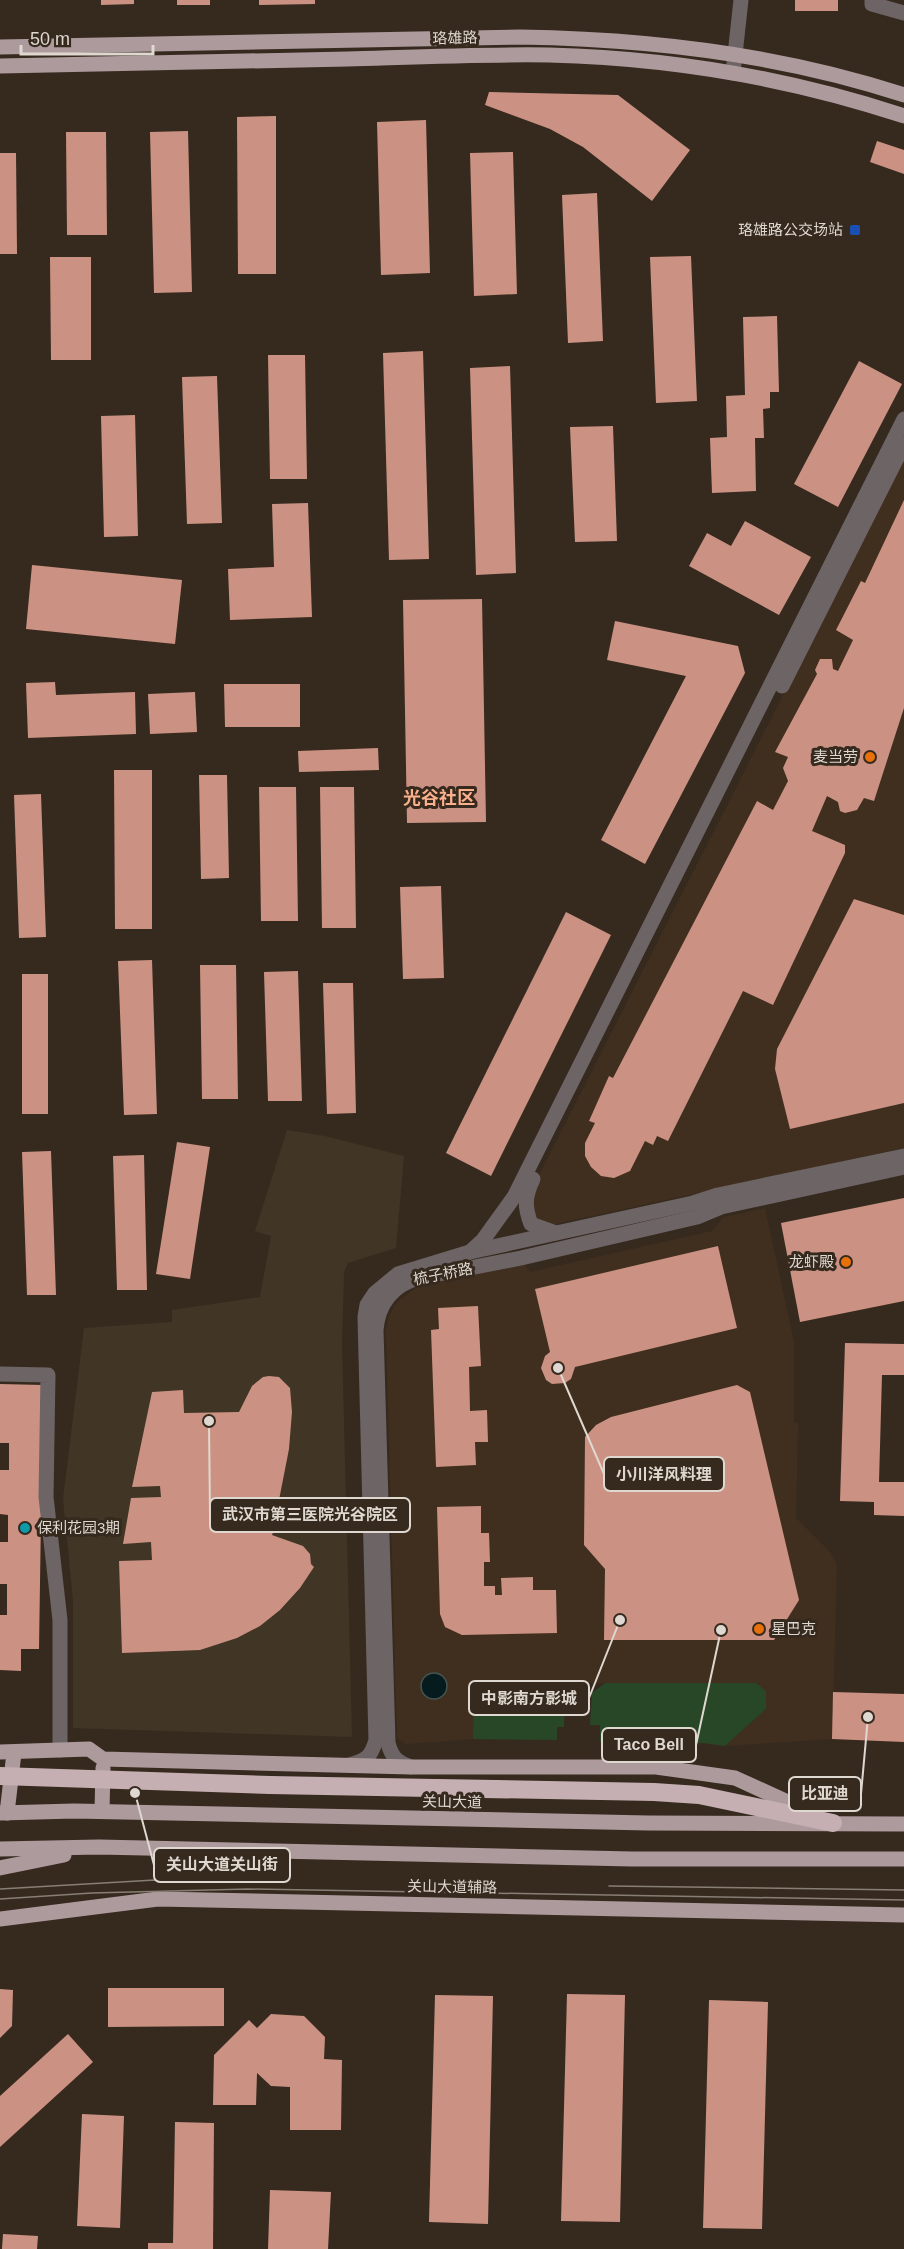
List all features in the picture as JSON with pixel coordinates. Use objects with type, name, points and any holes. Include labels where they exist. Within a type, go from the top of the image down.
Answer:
[{"type":"highway","points":[[0,1776],[270,1785],[654,1792],[699,1795],[833,1823]]},
{"type":"main road","name":"珞雄路","points":[[0,47],[520,37],[636,41],[814,69],[904,95]]},
{"type":"main road","name":"珞雄路","points":[[0,66],[549,56],[675,64],[733,73],[835,94],[904,116]]},
{"type":"main road","points":[[2,1813],[7,1752],[88,1749],[103,1759],[411,1767],[668,1768],[735,1778],[833,1823]]},
{"type":"main road","points":[[102,1811],[103,1759]]},
{"type":"main road","name":"关山大道","points":[[2,1813],[102,1811],[393,1819],[904,1824]]},
{"type":"main road","points":[[0,1849],[99,1848],[632,1859],[904,1859]]},
{"type":"main road","points":[[0,1868],[99,1848]]},
{"type":"main road","name":"关山大道辅路","points":[[0,1918],[158,1899],[904,1915]]},
{"type":"street","points":[[733,73],[741,0]]},
{"type":"street","points":[[872,0],[872,4],[904,12]]},
{"type":"street","points":[[470,1252],[483,1240],[514,1197],[904,419]]},
{"type":"street","points":[[559,1234],[531,1224],[524,1208],[527,1192],[904,444]]},
{"type":"street","name":"梳子桥路","points":[[349,1765],[364,1761],[372,1754],[376,1740],[366,1333],[368,1305],[385,1283],[398,1274],[470,1252],[559,1234],[718,1195],[904,1156]]},
{"type":"street","name":"梳子桥路","points":[[411,1767],[398,1762],[392,1755],[388,1731],[376,1330],[381,1306],[388,1297],[406,1281],[521,1258],[697,1217],[721,1207],[848,1177],[904,1167]]},
{"type":"street","points":[[0,1374],[48,1375],[46,1497],[60,1620],[60,1750]]},
{"type":"shaded area","points":[[904,457],[904,1148],[551,1225],[539,1220],[534,1212],[531,1191]]},
{"type":"shaded area","points":[[287,1130],[325,1136],[404,1156],[396,1248],[348,1263],[344,1272],[342,1343],[352,1737],[73,1728],[73,1600],[63,1499],[84,1328],[172,1322],[172,1310],[260,1297],[271,1236],[255,1231]]},
{"type":"shaded area","points":[[765,1208],[794,1342],[794,1423],[798,1423],[796,1518],[831,1553],[837,1565],[832,1739],[725,1746],[766,1709],[755,1683],[475,1683],[473,1739],[406,1744],[397,1738],[386,1332],[388,1318],[396,1303],[424,1285],[522,1262],[530,1272],[712,1231],[724,1217]]},
{"type":"green space","points":[[474,1683],[554,1683],[565,1694],[564,1727],[557,1727],[557,1740],[473,1739]]},
{"type":"green space","points":[[605,1683],[756,1683],[766,1691],[766,1709],[725,1746],[703,1743],[600,1742],[600,1725],[590,1725],[592,1693]]},
{"type":"water","points":[[434,1673],[443,1677],[447,1686],[443,1695],[434,1699],[425,1695],[421,1686],[425,1677]]},
{"type":"building","points":[[101,0],[134,0],[134,4],[101,5]]},
{"type":"building","points":[[177,0],[210,0],[210,5],[177,5]]},
{"type":"building","points":[[259,0],[315,0],[315,4],[259,5]]},
{"type":"building","points":[[795,0],[838,0],[838,11],[795,11]]},
{"type":"building","points":[[489,92],[618,95],[690,150],[652,201],[583,147],[550,129],[485,105]]},
{"type":"building","points":[[276,116],[276,274],[238,274],[237,117]]},
{"type":"building","points":[[426,120],[430,273],[381,275],[377,122]]},
{"type":"building","points":[[188,131],[192,292],[154,293],[150,132]]},
{"type":"building","points":[[66,132],[106,132],[107,235],[67,235]]},
{"type":"building","points":[[877,141],[904,150],[904,174],[870,162]]},
{"type":"building","points":[[513,152],[517,294],[474,296],[470,153]]},
{"type":"building","points":[[0,153],[16,153],[17,254],[0,254]]},
{"type":"building","points":[[597,193],[603,341],[568,343],[562,195]]},
{"type":"building","points":[[691,256],[697,401],[656,403],[650,257]]},
{"type":"building","points":[[50,257],[91,257],[91,360],[51,360]]},
{"type":"building","points":[[777,316],[779,392],[770,392],[770,408],[763,409],[764,438],[755,438],[756,491],[712,493],[710,438],[727,437],[726,396],[745,395],[743,317]]},
{"type":"building","points":[[423,351],[429,559],[389,560],[383,353]]},
{"type":"building","points":[[268,355],[305,355],[307,479],[270,479]]},
{"type":"building","points":[[859,361],[902,384],[838,507],[794,484]]},
{"type":"building","points":[[510,366],[516,573],[476,575],[470,368]]},
{"type":"building","points":[[217,376],[222,523],[187,524],[182,377]]},
{"type":"building","points":[[135,415],[138,536],[104,537],[101,416]]},
{"type":"building","points":[[613,426],[617,541],[575,542],[570,427]]},
{"type":"building","points":[[904,500],[904,708],[874,801],[864,798],[857,810],[845,813],[840,811],[838,802],[827,796],[812,831],[845,845],[845,853],[773,1005],[743,991],[668,1141],[657,1136],[653,1145],[645,1141],[630,1171],[614,1178],[601,1176],[591,1167],[585,1156],[585,1143],[595,1123],[589,1121],[609,1076],[613,1078],[757,801],[773,810],[788,781],[783,768],[788,757],[775,752],[817,674],[815,670],[820,659],[832,659],[833,669],[838,671],[853,640],[836,630],[861,581],[865,583]]},
{"type":"building","points":[[308,503],[312,617],[230,620],[228,569],[274,567],[272,504]]},
{"type":"building","points":[[745,521],[811,557],[779,615],[689,566],[707,533],[731,546]]},
{"type":"building","points":[[32,565],[182,580],[175,644],[26,629]]},
{"type":"building","points":[[482,599],[486,822],[407,823],[403,600]]},
{"type":"building","points":[[615,621],[738,646],[745,673],[645,864],[601,840],[686,676],[607,660]]},
{"type":"building","points":[[55,682],[56,695],[135,692],[136,734],[28,738],[26,683]]},
{"type":"building","points":[[224,684],[300,684],[300,727],[225,727]]},
{"type":"building","points":[[195,692],[197,732],[150,734],[148,694]]},
{"type":"building","points":[[378,748],[379,770],[299,772],[298,751]]},
{"type":"building","points":[[114,770],[152,770],[152,929],[115,929]]},
{"type":"building","points":[[199,775],[227,775],[229,878],[201,879]]},
{"type":"building","points":[[259,787],[296,787],[298,921],[261,921]]},
{"type":"building","points":[[320,787],[354,787],[356,928],[322,928]]},
{"type":"building","points":[[41,794],[46,937],[19,938],[14,795]]},
{"type":"building","points":[[441,886],[444,978],[403,979],[400,887]]},
{"type":"building","points":[[854,899],[904,915],[904,1103],[790,1129],[775,1069],[777,1049]]},
{"type":"building","points":[[566,912],[611,935],[491,1176],[446,1153]]},
{"type":"building","points":[[152,960],[157,1114],[124,1115],[118,961]]},
{"type":"building","points":[[200,965],[236,965],[238,1099],[202,1099]]},
{"type":"building","points":[[298,971],[302,1101],[268,1101],[264,972]]},
{"type":"building","points":[[22,974],[48,974],[48,1114],[22,1114]]},
{"type":"building","points":[[323,983],[353,983],[356,1113],[327,1114]]},
{"type":"building","points":[[177,1142],[210,1147],[190,1279],[156,1274]]},
{"type":"building","points":[[51,1151],[56,1295],[27,1295],[22,1152]]},
{"type":"building","points":[[144,1155],[147,1290],[117,1290],[113,1156]]},
{"type":"building","name":"龙虾殿","points":[[904,1198],[904,1301],[800,1322],[781,1223]]},
{"type":"building","points":[[718,1246],[737,1328],[575,1367],[571,1379],[565,1383],[552,1384],[546,1380],[541,1368],[545,1356],[550,1352],[535,1289]]},
{"type":"building","points":[[478,1306],[481,1366],[469,1367],[470,1411],[487,1410],[488,1442],[475,1442],[476,1465],[436,1467],[431,1330],[439,1329],[438,1308]]},
{"type":"building","points":[[845,1343],[904,1344],[904,1375],[882,1375],[879,1482],[904,1482],[904,1516],[874,1515],[874,1502],[840,1501]]},
{"type":"building","points":[[263,1377],[279,1377],[290,1388],[292,1412],[289,1449],[279,1500],[285,1501],[272,1535],[303,1546],[310,1554],[311,1564],[314,1567],[300,1588],[280,1610],[260,1626],[237,1638],[200,1650],[122,1653],[119,1561],[152,1560],[151,1542],[123,1544],[131,1498],[161,1497],[160,1486],[132,1487],[152,1392],[183,1390],[184,1413],[239,1412],[252,1386]]},
{"type":"building","name":"保利花园3期","points":[[0,1384],[43,1385],[39,1649],[21,1649],[21,1671],[0,1670],[0,1615],[7,1615],[7,1584],[0,1584],[0,1542],[8,1542],[8,1515],[0,1514],[0,1470],[9,1470],[9,1443],[0,1443]]},
{"type":"building","points":[[737,1385],[750,1392],[799,1600],[774,1640],[604,1640],[605,1569],[584,1545],[585,1437],[596,1425],[611,1417]]},
{"type":"building","points":[[481,1506],[481,1533],[489,1533],[490,1562],[484,1562],[484,1586],[495,1586],[495,1595],[502,1595],[501,1578],[533,1577],[533,1590],[556,1590],[557,1633],[462,1635],[445,1627],[440,1614],[437,1507]]},
{"type":"building","points":[[833,1692],[904,1694],[904,1742],[832,1739]]},
{"type":"building","points":[[108,1988],[224,1988],[224,2026],[108,2027]]},
{"type":"building","points":[[0,1989],[13,1990],[12,2026],[0,2038]]},
{"type":"building","points":[[567,1994],[625,1995],[620,2222],[561,2221]]},
{"type":"building","points":[[435,1995],[493,1996],[488,2224],[429,2222]]},
{"type":"building","points":[[709,2000],[768,2002],[762,2229],[703,2228]]},
{"type":"building","points":[[271,2014],[304,2016],[325,2037],[324,2059],[342,2060],[341,2130],[290,2130],[290,2087],[271,2086],[257,2073],[256,2105],[213,2105],[214,2055],[249,2020],[257,2028]]},
{"type":"building","points":[[68,2034],[93,2062],[0,2147],[0,2096]]},
{"type":"building","points":[[82,2114],[124,2116],[120,2228],[77,2226]]},
{"type":"building","points":[[175,2122],[214,2123],[213,2249],[148,2249],[148,2243],[173,2243]]},
{"type":"building","points":[[270,2190],[331,2192],[328,2249],[268,2249]]},
{"type":"building","points":[[3,2234],[38,2236],[37,2249],[2,2249]]},
{"type":"tram line","points":[[0,1889],[155,1880],[222,1881]]},
{"type":"tram line","points":[[609,1886],[904,1890]]},
{"type":"tram line","points":[[0,1899],[92,1893],[248,1889],[904,1900]]},
{"type":"place","name":"珞雄路公交场站","points":[[855,230]]},
{"type":"place","name":"麦当劳","points":[[870,757]]},
{"type":"place","name":"龙虾殿","points":[[846,1262]]},
{"type":"place","name":"小川洋风料理","points":[[558,1368]]},
{"type":"place","name":"武汉市第三医院光谷院区","points":[[209,1421]]},
{"type":"place","name":"保利花园3期","points":[[25,1528]]},
{"type":"place","name":"中影南方影城","points":[[620,1620]]},
{"type":"place","name":"星巴克","points":[[759,1629]]},
{"type":"place","name":"Taco Bell","points":[[721,1630]]},
{"type":"place","name":"比亚迪","points":[[868,1717]]},
{"type":"place","name":"关山大道关山街","points":[[135,1793]]},
{"type":"district","name":"光谷社区","points":[[439,798]]}]
